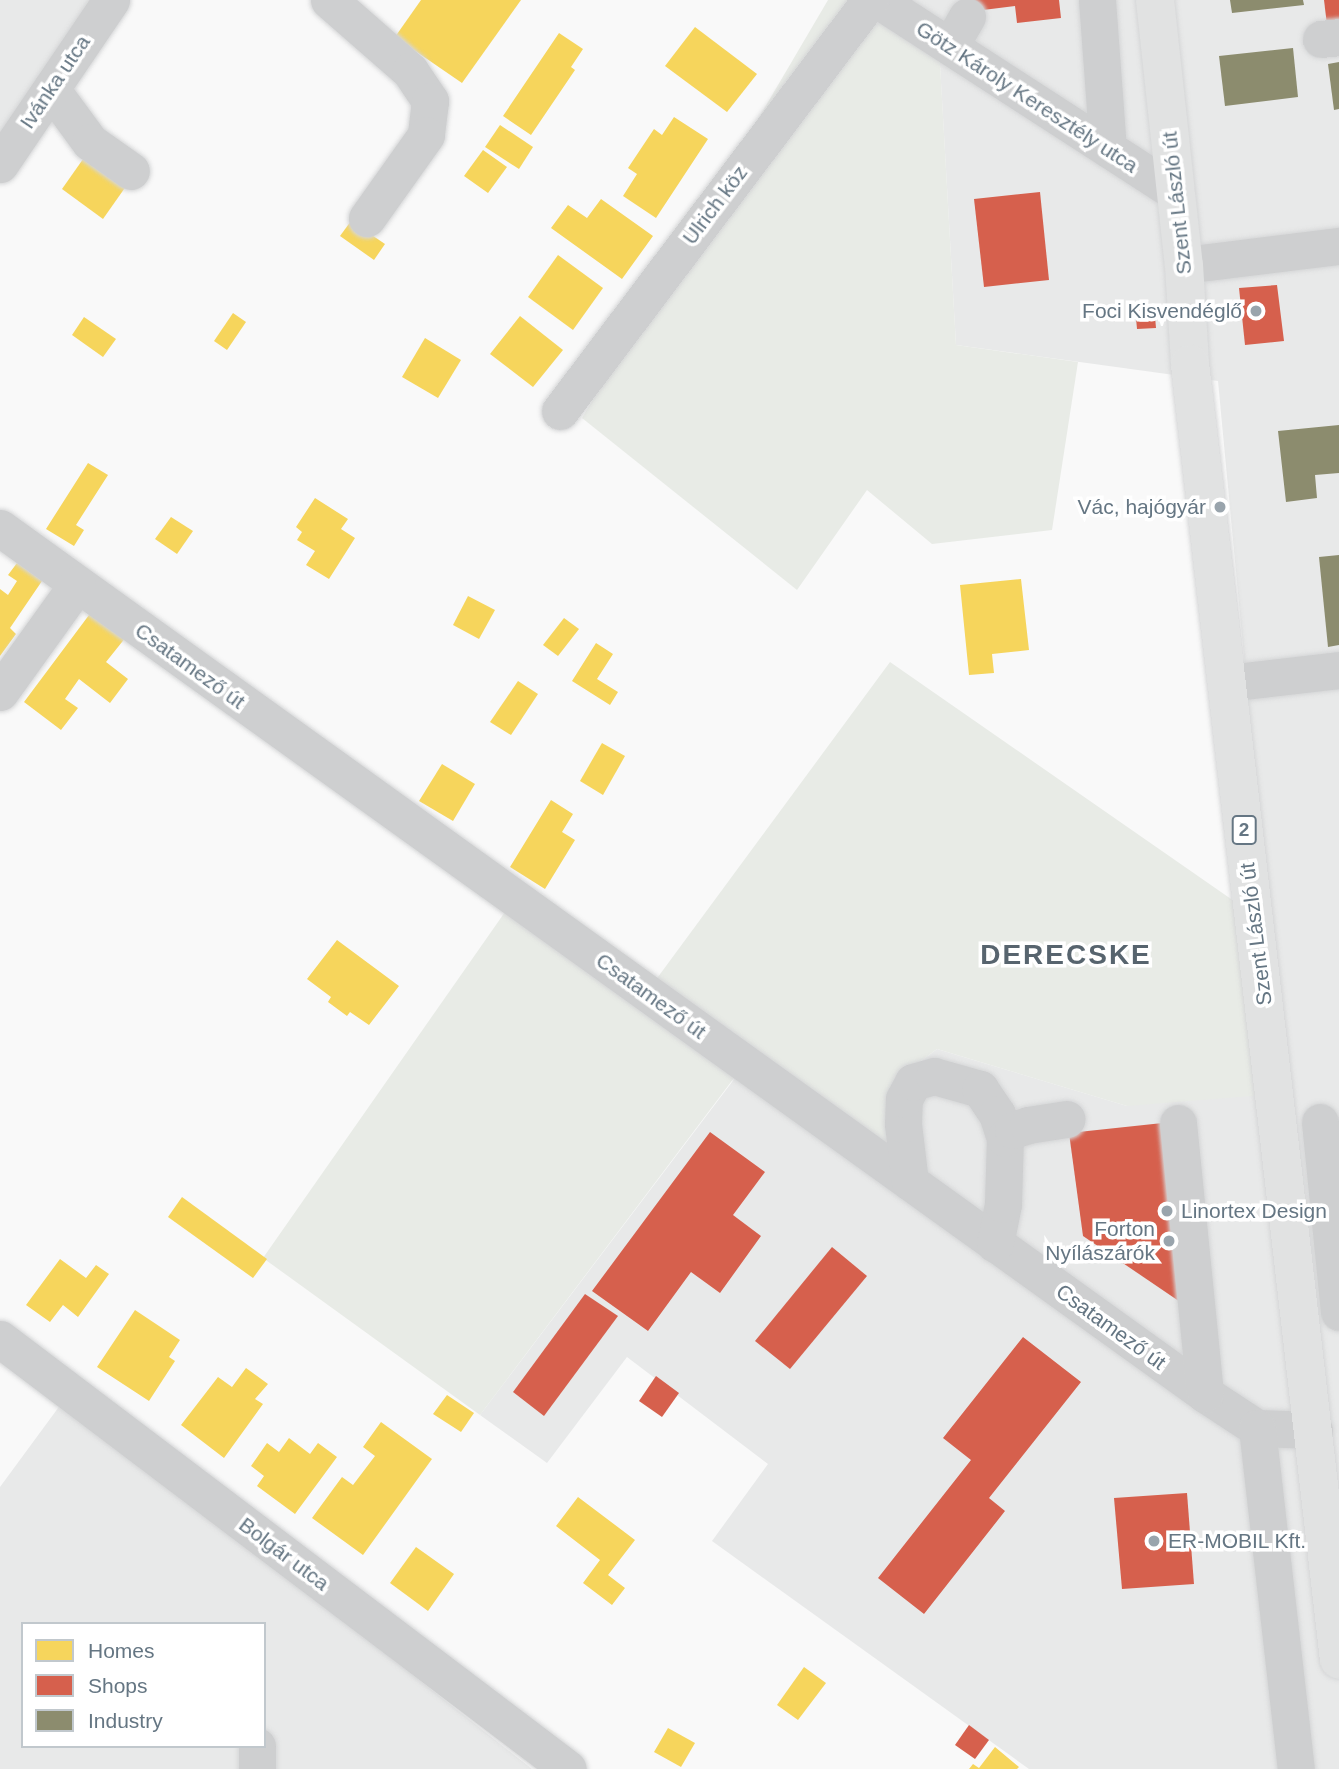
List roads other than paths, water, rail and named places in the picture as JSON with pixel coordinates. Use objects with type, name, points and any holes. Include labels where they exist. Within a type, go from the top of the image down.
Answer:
[{"type":"main road","name":"Szent László út","points":[[1155,0],[1184,265],[1190,364],[1338,1642]]},
{"type":"street","name":"Ivánka utca","points":[[0,164],[111,0]]},
{"type":"street","points":[[329,0],[410,71],[430,101],[426,135],[367,218]]},
{"type":"street","name":"Ulrich köz","points":[[560,411],[870,0]]},
{"type":"street","name":"Götz Károly Keresztély utca","points":[[878,0],[958,31],[1108,149],[1176,193]]},
{"type":"street","points":[[1097,0],[1108,149]]},
{"type":"street","points":[[51,89],[90,142],[131,171]]},
{"type":"street","points":[[1184,265],[1339,246]]},
{"type":"street","name":"Csatamező út","points":[[0,528],[995,1244],[1257,1428]]},
{"type":"street","points":[[0,692],[77,584]]},
{"type":"street","points":[[1227,683],[1339,670]]},
{"type":"street","points":[[910,1182],[903,1124],[904,1099],[913,1083],[934,1076],[980,1089],[997,1114],[1005,1138],[1003,1204],[995,1244]]},
{"type":"street","points":[[1005,1138],[1013,1130],[1028,1125],[1067,1119]]},
{"type":"street","points":[[1279,1127],[1329,1121],[1339,1312]]},
{"type":"street","points":[[1178,1124],[1205,1394]]},
{"type":"street","name":"Bolgár utca","points":[[0,1339],[568,1769]]},
{"type":"street","points":[[1296,1769],[1257,1428],[1314,1430]]},
{"type":"street","points":[[257,1748],[257,1769]]},
{"type":"place","name":"Foci Kisvendéglő","points":[[1256,311]]},
{"type":"place","name":"Vác, hajógyár","points":[[1220,507]]},
{"type":"place","name":"Linortex Design","points":[[1167,1211]]},
{"type":"place","name":"Forton Nyílászárók","points":[[1169,1241]]},
{"type":"place","name":"ER-MOBIL Kft.","points":[[1154,1541]]},
{"type":"district","name":"DERECSKE","points":[[1066,955]]}]
